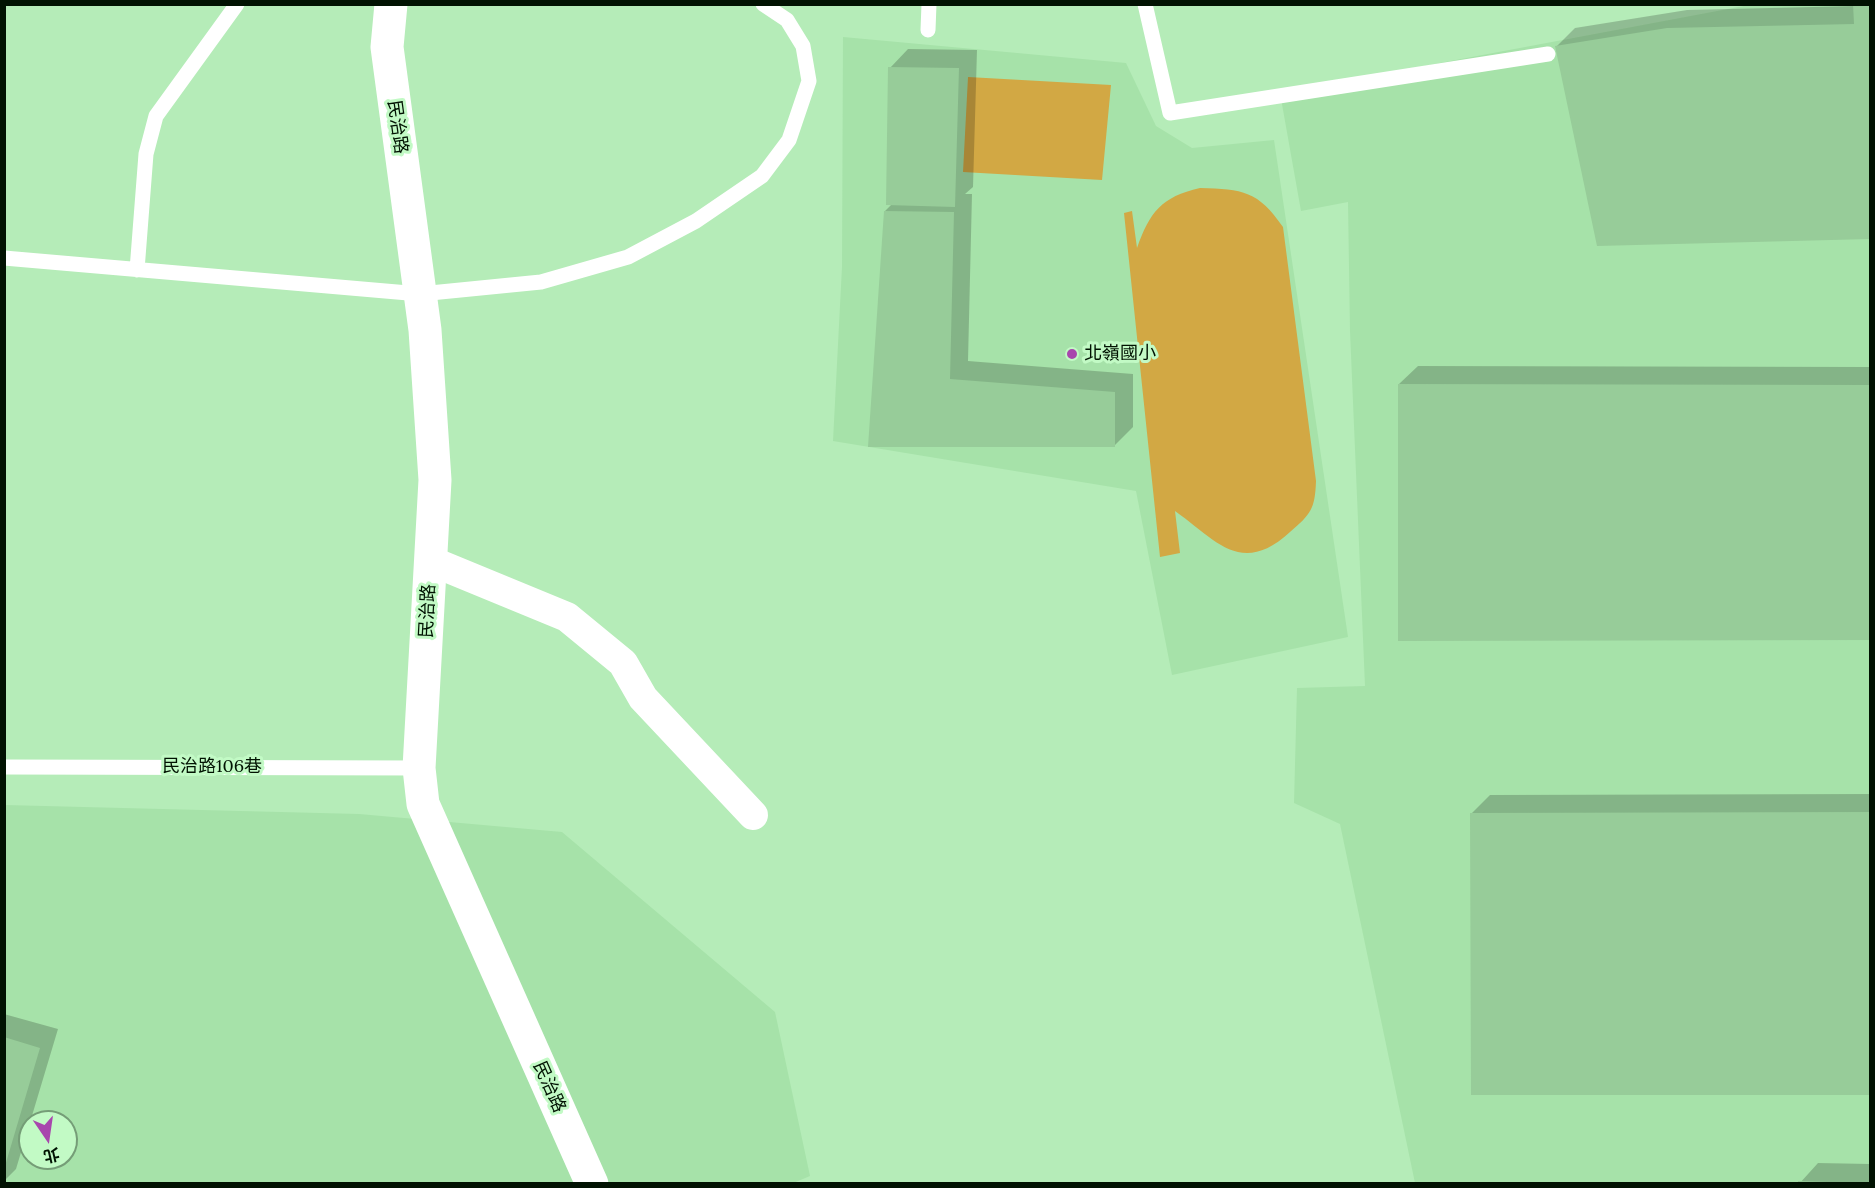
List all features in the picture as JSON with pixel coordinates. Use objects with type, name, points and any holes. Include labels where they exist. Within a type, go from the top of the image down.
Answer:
[{"type":"street","name":"民治路","points":[[385,11],[387,47],[425,330],[435,480],[419,768],[423,804],[592,1184]]},
{"type":"street","points":[[431,561],[567,617],[623,663],[643,698],[753,815]]},
{"type":"lane","points":[[137,270],[146,154],[156,116],[237,4]]},
{"type":"lane","points":[[4,258],[420,294],[541,282],[628,257],[696,221],[762,176],[789,140],[808,81],[803,46],[787,20],[763,4]]},
{"type":"lane","points":[[928,30],[929,4]]},
{"type":"lane","points":[[1145,4],[1170,113],[1548,54]]},
{"type":"lane","name":"民治路106巷","points":[[4,766],[419,768]]},
{"type":"shaded area","points":[[1749,5],[1870,5],[1870,1183],[1415,1183],[1340,824],[1294,803],[1297,688],[1365,686],[1350,331],[1348,202],[1301,211],[1280,93]]},
{"type":"shaded area","name":"北嶺國小","points":[[843,37],[1126,63],[1156,126],[1192,148],[1274,140],[1348,637],[1172,675],[1136,491],[833,441],[842,267]]},
{"type":"shaded area","points":[[968,77],[1111,85],[1102,180],[963,172]]},
{"type":"shaded area","points":[[1200,188],[1228,189],[1248,194],[1266,206],[1283,227],[1316,481],[1313,505],[1307,515],[1273,545],[1257,552],[1243,553],[1230,549],[1216,542],[1175,511],[1180,553],[1160,557],[1124,213],[1132,211],[1137,248],[1152,216],[1166,201]]},
{"type":"shaded area","points":[[5,805],[359,814],[562,832],[775,1012],[810,1176],[791,1184],[5,1184]]},
{"type":"building","points":[[1853,4],[1870,4],[1870,239],[1597,246],[1555,46],[1667,28],[1854,24]]},
{"type":"building","points":[[888,67],[959,68],[955,207],[886,205]]},
{"type":"building","points":[[884,211],[954,212],[950,379],[1115,392],[1115,447],[868,447]]},
{"type":"building","points":[[1398,384],[1870,385],[1870,640],[1398,641]]},
{"type":"building","points":[[1870,812],[1870,1095],[1471,1095],[1470,813]]},
{"type":"building","points":[[4,1037],[40,1048],[22,1110],[18,1110],[18,1122],[4,1166]]},
{"type":"building","points":[[1798,1181],[1827,1182],[1827,1184],[1798,1184]]},
{"type":"place","name":"北嶺國小","points":[[1072,354]]}]
